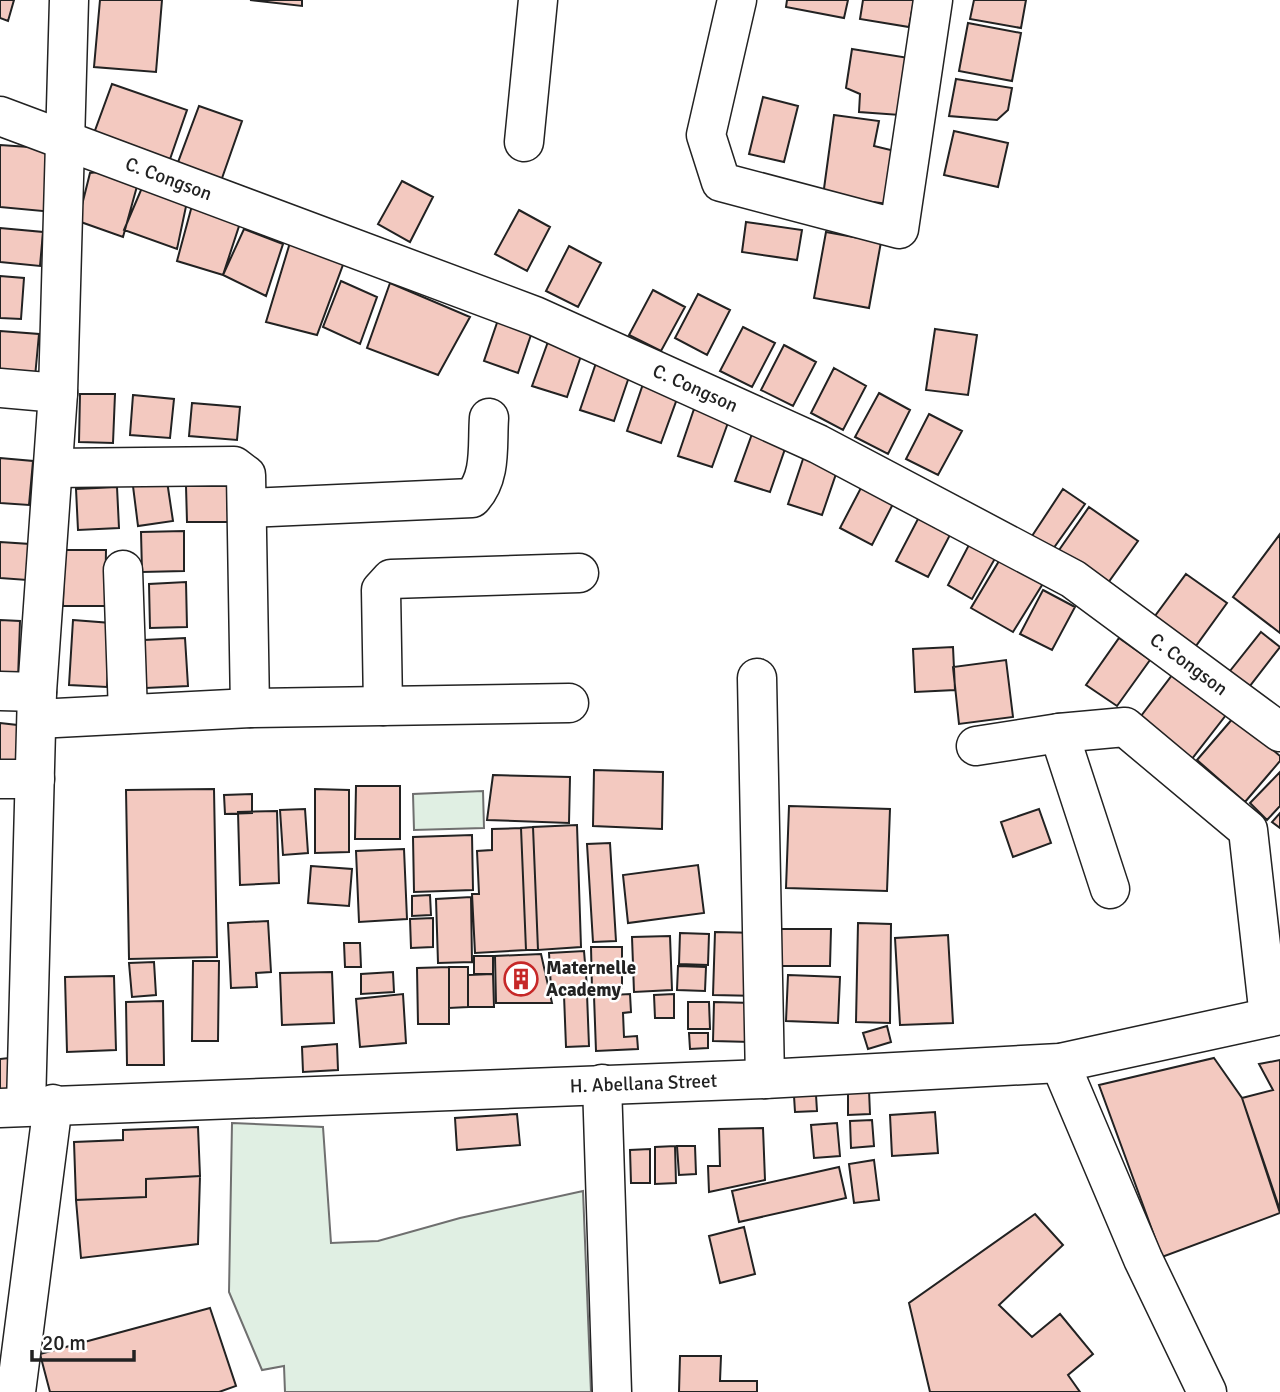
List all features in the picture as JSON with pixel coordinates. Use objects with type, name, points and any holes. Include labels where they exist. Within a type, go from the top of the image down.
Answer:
[{"type":"street","points":[[16,1392],[26,1106],[18,779],[37,706],[58,393],[69,0]]},
{"type":"street","points":[[524,142],[538,0]]},
{"type":"street","points":[[737,0],[706,135],[721,182],[899,229],[933,0]]},
{"type":"street","name":"C. Congson","points":[[0,116],[535,316],[818,444],[1073,579],[1280,732]]},
{"type":"street","points":[[0,388],[58,393]]},
{"type":"street","points":[[247,508],[471,498],[482,487],[486,470],[489,418]]},
{"type":"street","points":[[53,468],[234,466],[246,475],[250,708]]},
{"type":"street","points":[[123,570],[128,714]]},
{"type":"street","points":[[383,706],[380,590],[386,582],[391,579],[579,573]]},
{"type":"street","points":[[757,678],[765,1079]]},
{"type":"street","points":[[0,691],[37,706],[128,714],[250,708],[569,703]]},
{"type":"street","points":[[976,746],[1059,733],[1125,727],[1248,830],[1275,1016]]},
{"type":"street","points":[[1059,733],[1110,888]]},
{"type":"street","name":"H. Abellana Street","points":[[26,1106],[765,1079],[1060,1063],[1275,1016]]},
{"type":"street","points":[[1060,1063],[1143,1259],[1207,1392]]},
{"type":"street","points":[[602,1084],[612,1392]]},
{"type":"green space","points":[[483,791],[484,828],[414,830],[413,794]]},
{"type":"green space","points":[[232,1123],[323,1127],[331,1243],[378,1241],[460,1218],[583,1191],[591,1392],[285,1392],[284,1366],[262,1370],[229,1292]]},
{"type":"building","points":[[0,0],[14,0],[8,21],[0,18]]},
{"type":"building","points":[[100,0],[162,0],[156,72],[94,67]]},
{"type":"building","points":[[250,0],[302,0],[302,6]]},
{"type":"building","points":[[787,0],[848,0],[844,18],[786,7]]},
{"type":"building","points":[[863,0],[914,0],[909,27],[860,19]]},
{"type":"building","points":[[974,0],[1026,0],[1021,28],[970,19]]},
{"type":"building","points":[[968,23],[1021,33],[1012,81],[959,71]]},
{"type":"building","points":[[852,49],[909,58],[900,115],[859,112],[860,94],[846,88]]},
{"type":"building","points":[[956,79],[1012,88],[1008,110],[997,120],[949,116]]},
{"type":"building","points":[[112,84],[187,110],[169,162],[93,136]]},
{"type":"building","points":[[763,97],[798,106],[784,162],[749,154]]},
{"type":"building","points":[[199,106],[242,121],[221,181],[177,165]]},
{"type":"building","points":[[834,115],[879,121],[874,146],[899,152],[889,204],[823,196]]},
{"type":"building","points":[[954,131],[1008,143],[998,187],[944,175]]},
{"type":"building","points":[[0,145],[58,149],[53,212],[0,207]]},
{"type":"building","points":[[107,171],[139,179],[123,237],[78,221],[90,173]]},
{"type":"building","points":[[402,181],[433,197],[410,242],[378,224]]},
{"type":"building","points":[[144,183],[188,197],[177,249],[124,230]]},
{"type":"building","points":[[194,198],[242,217],[223,275],[177,261]]},
{"type":"building","points":[[519,210],[550,227],[527,271],[495,254]]},
{"type":"building","points":[[746,222],[802,230],[797,260],[742,252]]},
{"type":"building","points":[[0,228],[43,232],[40,266],[0,262]]},
{"type":"building","points":[[244,229],[283,244],[266,296],[223,275]]},
{"type":"building","points":[[826,232],[881,242],[869,308],[814,298]]},
{"type":"building","points":[[292,236],[347,254],[317,335],[266,322]]},
{"type":"building","points":[[569,246],[601,263],[578,307],[546,291]]},
{"type":"building","points":[[0,276],[24,278],[21,319],[0,318]]},
{"type":"building","points":[[341,281],[377,297],[360,344],[323,327]]},
{"type":"building","points":[[390,283],[470,317],[438,375],[367,348]]},
{"type":"building","points":[[653,290],[685,307],[661,351],[629,335]]},
{"type":"building","points":[[698,294],[730,310],[707,355],[675,338]]},
{"type":"building","points":[[500,314],[534,326],[518,373],[484,361]]},
{"type":"building","points":[[743,327],[775,343],[752,387],[720,371]]},
{"type":"building","points":[[935,329],[977,335],[968,395],[926,390]]},
{"type":"building","points":[[0,331],[39,334],[35,377],[0,374]]},
{"type":"building","points":[[549,339],[583,350],[567,397],[532,386]]},
{"type":"building","points":[[784,345],[816,362],[793,406],[761,390]]},
{"type":"building","points":[[596,363],[630,374],[614,421],[580,410]]},
{"type":"building","points":[[834,368],[866,386],[843,430],[811,413]]},
{"type":"building","points":[[643,384],[678,396],[661,443],[627,431]]},
{"type":"building","points":[[879,393],[910,410],[888,454],[855,437]]},
{"type":"building","points":[[80,394],[115,394],[113,443],[79,442]]},
{"type":"building","points":[[133,395],[174,399],[170,438],[130,435]]},
{"type":"building","points":[[192,403],[240,407],[237,440],[189,436]]},
{"type":"building","points":[[694,409],[729,420],[712,467],[678,456]]},
{"type":"building","points":[[929,414],[962,431],[938,475],[906,459]]},
{"type":"building","points":[[752,434],[786,446],[770,492],[735,481]]},
{"type":"building","points":[[804,456],[838,468],[822,515],[788,504]]},
{"type":"building","points":[[0,458],[33,461],[29,505],[0,503]]},
{"type":"building","points":[[167,481],[173,521],[138,526],[133,486]]},
{"type":"building","points":[[863,484],[895,500],[872,545],[840,528]]},
{"type":"building","points":[[186,486],[231,486],[231,522],[187,522]]},
{"type":"building","points":[[117,487],[119,528],[78,530],[76,489]]},
{"type":"building","points":[[1063,489],[1085,504],[1053,549],[1030,539]]},
{"type":"building","points":[[1089,507],[1138,541],[1105,587],[1057,553]]},
{"type":"building","points":[[919,517],[951,533],[928,577],[896,561]]},
{"type":"building","points":[[184,531],[184,571],[142,572],[141,532]]},
{"type":"building","points":[[1280,534],[1280,633],[1233,597]]},
{"type":"building","points":[[971,541],[997,555],[972,599],[948,585]]},
{"type":"building","points":[[0,542],[30,544],[27,580],[0,578]]},
{"type":"building","points":[[64,550],[106,550],[105,606],[63,606]]},
{"type":"building","points":[[1005,551],[1047,577],[1013,632],[971,608]]},
{"type":"building","points":[[1186,574],[1227,603],[1193,650],[1152,620]]},
{"type":"building","points":[[186,582],[187,627],[150,628],[149,584]]},
{"type":"building","points":[[1043,590],[1075,607],[1052,650],[1020,634]]},
{"type":"building","points":[[0,620],[20,621],[18,679],[0,679]]},
{"type":"building","points":[[73,620],[111,623],[107,687],[69,685]]},
{"type":"building","points":[[1261,632],[1280,647],[1246,691],[1226,676]]},
{"type":"building","points":[[185,638],[188,686],[146,688],[144,640]]},
{"type":"building","points":[[1119,638],[1150,660],[1117,706],[1086,685]]},
{"type":"building","points":[[953,647],[955,690],[915,692],[913,649]]},
{"type":"building","points":[[1006,660],[1013,717],[959,724],[953,667]]},
{"type":"building","points":[[1179,666],[1233,706],[1191,760],[1138,720]]},
{"type":"building","points":[[1234,717],[1280,756],[1280,761],[1245,802],[1197,760]]},
{"type":"building","points":[[0,723],[26,726],[22,769],[0,766]]},
{"type":"building","points":[[594,770],[663,772],[662,829],[593,826]]},
{"type":"building","points":[[1280,772],[1280,806],[1267,820],[1250,803]]},
{"type":"building","points":[[493,775],[570,777],[569,823],[487,820]]},
{"type":"building","points":[[356,786],[400,786],[400,839],[355,839]]},
{"type":"building","points":[[214,789],[217,957],[129,959],[126,790]]},
{"type":"building","points":[[315,789],[349,790],[349,852],[315,853]]},
{"type":"building","points":[[252,794],[252,813],[225,814],[224,795]]},
{"type":"building","points":[[789,806],[890,809],[887,891],[786,888]]},
{"type":"building","points":[[305,809],[308,853],[283,855],[280,810]]},
{"type":"building","points":[[1039,809],[1051,843],[1013,857],[1001,822]]},
{"type":"building","points":[[277,811],[279,883],[240,885],[238,812]]},
{"type":"building","points":[[1280,813],[1280,828],[1272,822]]},
{"type":"building","points":[[577,825],[581,947],[538,950],[533,827]]},
{"type":"building","points":[[533,827],[538,950],[526,950],[521,828]]},
{"type":"building","points":[[521,828],[526,950],[475,953],[472,894],[479,894],[477,851],[492,850],[492,829]]},
{"type":"building","points":[[472,835],[473,890],[414,892],[413,837]]},
{"type":"building","points":[[610,843],[616,941],[593,942],[587,844]]},
{"type":"building","points":[[404,849],[407,919],[359,922],[356,851]]},
{"type":"building","points":[[698,865],[704,913],[628,923],[623,875]]},
{"type":"building","points":[[311,866],[352,869],[349,906],[308,903]]},
{"type":"building","points":[[430,895],[431,915],[412,916],[412,896]]},
{"type":"building","points":[[471,897],[472,962],[438,963],[436,899]]},
{"type":"building","points":[[433,918],[433,947],[411,948],[410,919]]},
{"type":"building","points":[[268,921],[271,972],[256,973],[257,987],[231,988],[228,923]]},
{"type":"building","points":[[858,923],[891,924],[890,1023],[856,1022]]},
{"type":"building","points":[[781,929],[831,929],[830,966],[780,966]]},
{"type":"building","points":[[715,932],[760,933],[759,996],[713,995]]},
{"type":"building","points":[[680,933],[709,934],[708,965],[679,964]]},
{"type":"building","points":[[948,935],[953,1023],[900,1025],[895,938]]},
{"type":"building","points":[[670,936],[672,990],[634,992],[632,937]]},
{"type":"building","points":[[344,943],[360,943],[361,967],[345,967]]},
{"type":"building","points":[[591,947],[622,947],[622,988],[592,989]]},
{"type":"building","points":[[584,951],[587,987],[551,989],[549,953]]},
{"type":"building","name":"Maternelle Academy","points":[[541,954],[552,1003],[496,1003],[495,956]]},
{"type":"building","points":[[474,956],[493,956],[493,974],[474,974]]},
{"type":"building","points":[[193,961],[219,961],[218,1041],[192,1041]]},
{"type":"building","points":[[154,962],[156,995],[132,997],[129,963]]},
{"type":"building","points":[[678,966],[706,967],[705,991],[677,990]]},
{"type":"building","points":[[449,967],[468,967],[468,1007],[449,1008]]},
{"type":"building","points":[[449,967],[449,1024],[418,1024],[417,968]]},
{"type":"building","points":[[332,972],[334,1023],[282,1025],[280,973]]},
{"type":"building","points":[[393,972],[394,992],[361,994],[361,974]]},
{"type":"building","points":[[493,974],[494,1007],[468,1007],[468,975]]},
{"type":"building","points":[[788,975],[840,977],[838,1023],[786,1021]]},
{"type":"building","points":[[114,976],[116,1050],[67,1052],[65,977]]},
{"type":"building","points":[[403,994],[406,1043],[360,1047],[356,999]]},
{"type":"building","points":[[587,994],[589,1046],[566,1047],[564,995]]},
{"type":"building","points":[[630,994],[631,1012],[623,1013],[624,1037],[637,1036],[638,1049],[596,1051],[594,996]]},
{"type":"building","points":[[674,994],[674,1018],[655,1018],[654,995]]},
{"type":"building","points":[[163,1001],[164,1065],[127,1065],[126,1002]]},
{"type":"building","points":[[688,1002],[709,1002],[710,1029],[688,1029]]},
{"type":"building","points":[[714,1002],[753,1003],[751,1042],[713,1041]]},
{"type":"building","points":[[887,1026],[891,1042],[868,1049],[863,1033]]},
{"type":"building","points":[[689,1033],[708,1033],[708,1048],[690,1049]]},
{"type":"building","points":[[337,1044],[338,1070],[303,1072],[302,1047]]},
{"type":"building","points":[[18,1057],[18,1089],[0,1090],[0,1059]]},
{"type":"building","points":[[1214,1058],[1242,1098],[1280,1213],[1162,1257],[1099,1085]]},
{"type":"building","points":[[1280,1060],[1280,1210],[1242,1098],[1273,1090],[1259,1064]]},
{"type":"building","points":[[869,1090],[870,1114],[848,1115],[848,1091]]},
{"type":"building","points":[[816,1095],[817,1111],[795,1112],[794,1096]]},
{"type":"building","points":[[935,1112],[938,1153],[892,1156],[890,1115]]},
{"type":"building","points":[[517,1114],[520,1145],[457,1150],[455,1118]]},
{"type":"building","points":[[872,1120],[874,1146],[851,1148],[850,1121]]},
{"type":"building","points":[[837,1123],[840,1156],[814,1158],[811,1125]]},
{"type":"building","points":[[198,1127],[200,1176],[146,1179],[146,1197],[76,1200],[74,1142],[123,1140],[123,1130]]},
{"type":"building","points":[[763,1128],[765,1180],[709,1192],[708,1166],[720,1166],[719,1129]]},
{"type":"building","points":[[675,1146],[676,1183],[655,1184],[655,1147]]},
{"type":"building","points":[[677,1146],[695,1146],[696,1174],[679,1175]]},
{"type":"building","points":[[650,1149],[650,1183],[631,1183],[630,1150]]},
{"type":"building","points":[[874,1160],[879,1200],[854,1203],[849,1164]]},
{"type":"building","points":[[839,1167],[846,1198],[739,1222],[732,1191]]},
{"type":"building","points":[[200,1176],[198,1244],[81,1258],[76,1200],[146,1197],[146,1179]]},
{"type":"building","points":[[1035,1214],[1063,1245],[999,1305],[1032,1337],[1060,1314],[1093,1354],[1068,1375],[1080,1392],[930,1392],[909,1303]]},
{"type":"building","points":[[744,1227],[755,1274],[720,1283],[709,1236]]},
{"type":"building","points":[[210,1308],[236,1386],[219,1392],[50,1392],[40,1354]]},
{"type":"building","points":[[680,1356],[721,1356],[720,1381],[757,1381],[757,1392],[679,1392]]},
{"type":"place","name":"Maternelle Academy","points":[[521,979]]}]
